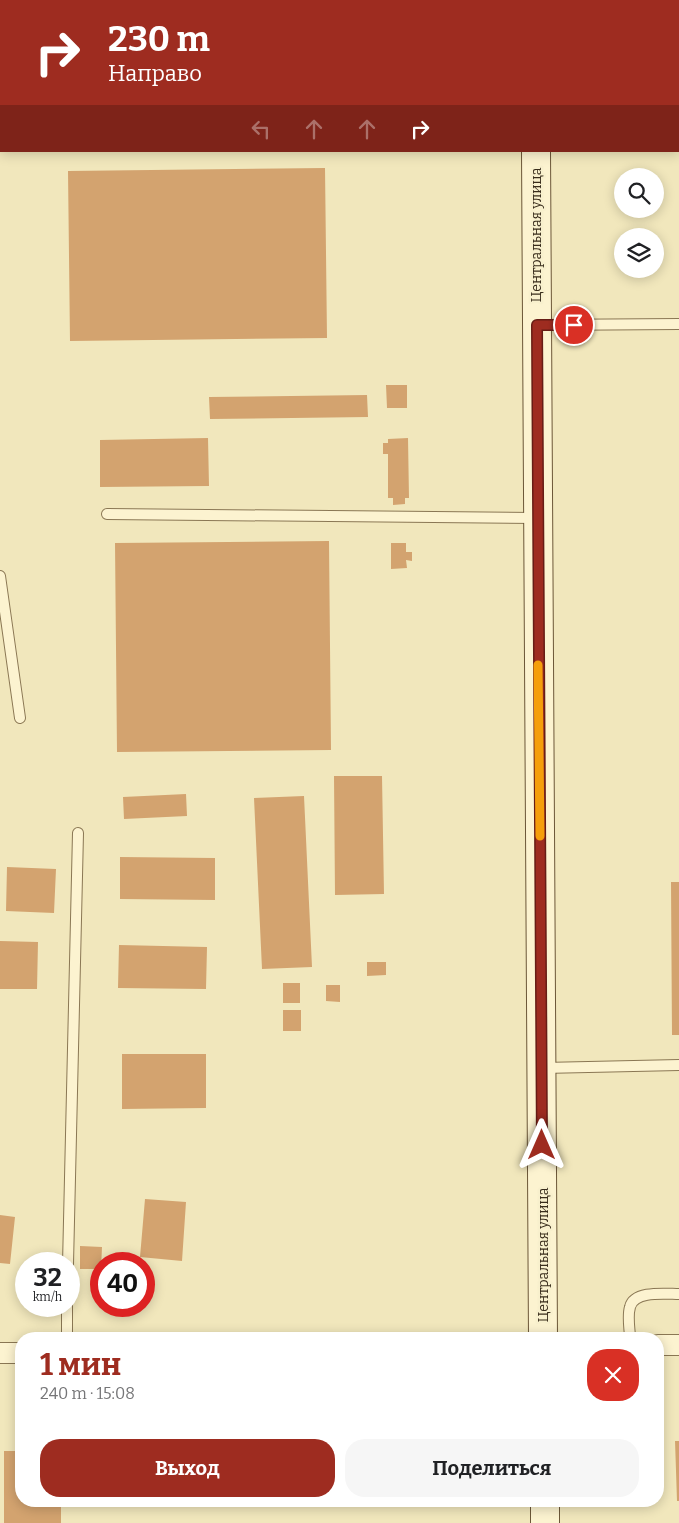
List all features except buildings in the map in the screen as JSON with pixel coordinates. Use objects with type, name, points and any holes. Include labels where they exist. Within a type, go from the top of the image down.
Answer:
[{"type":"street","name":"Центральная улица","points":[[536,152],[544,1332]]},
{"type":"street","points":[[664,1345],[679,1345]]},
{"type":"street","points":[[0,1353],[15,1353]]},
{"type":"street","points":[[545,1507],[545,1523]]},
{"type":"lane","points":[[537,325],[679,324]]},
{"type":"lane","points":[[107,514],[538,518]]},
{"type":"lane","points":[[0,576],[20,718]]},
{"type":"lane","points":[[68,1252],[78,833]]},
{"type":"lane","points":[[541,1068],[679,1065]]},
{"type":"lane","points":[[630,1332],[630,1306],[636,1298],[646,1295],[679,1294]]},
{"type":"lane","points":[[67,1332],[68,1317]]},
{"type":"slow traffic","points":[[538,665],[540,836]]},
{"type":"route","points":[[542,1145],[537,325],[574,325]]}]
